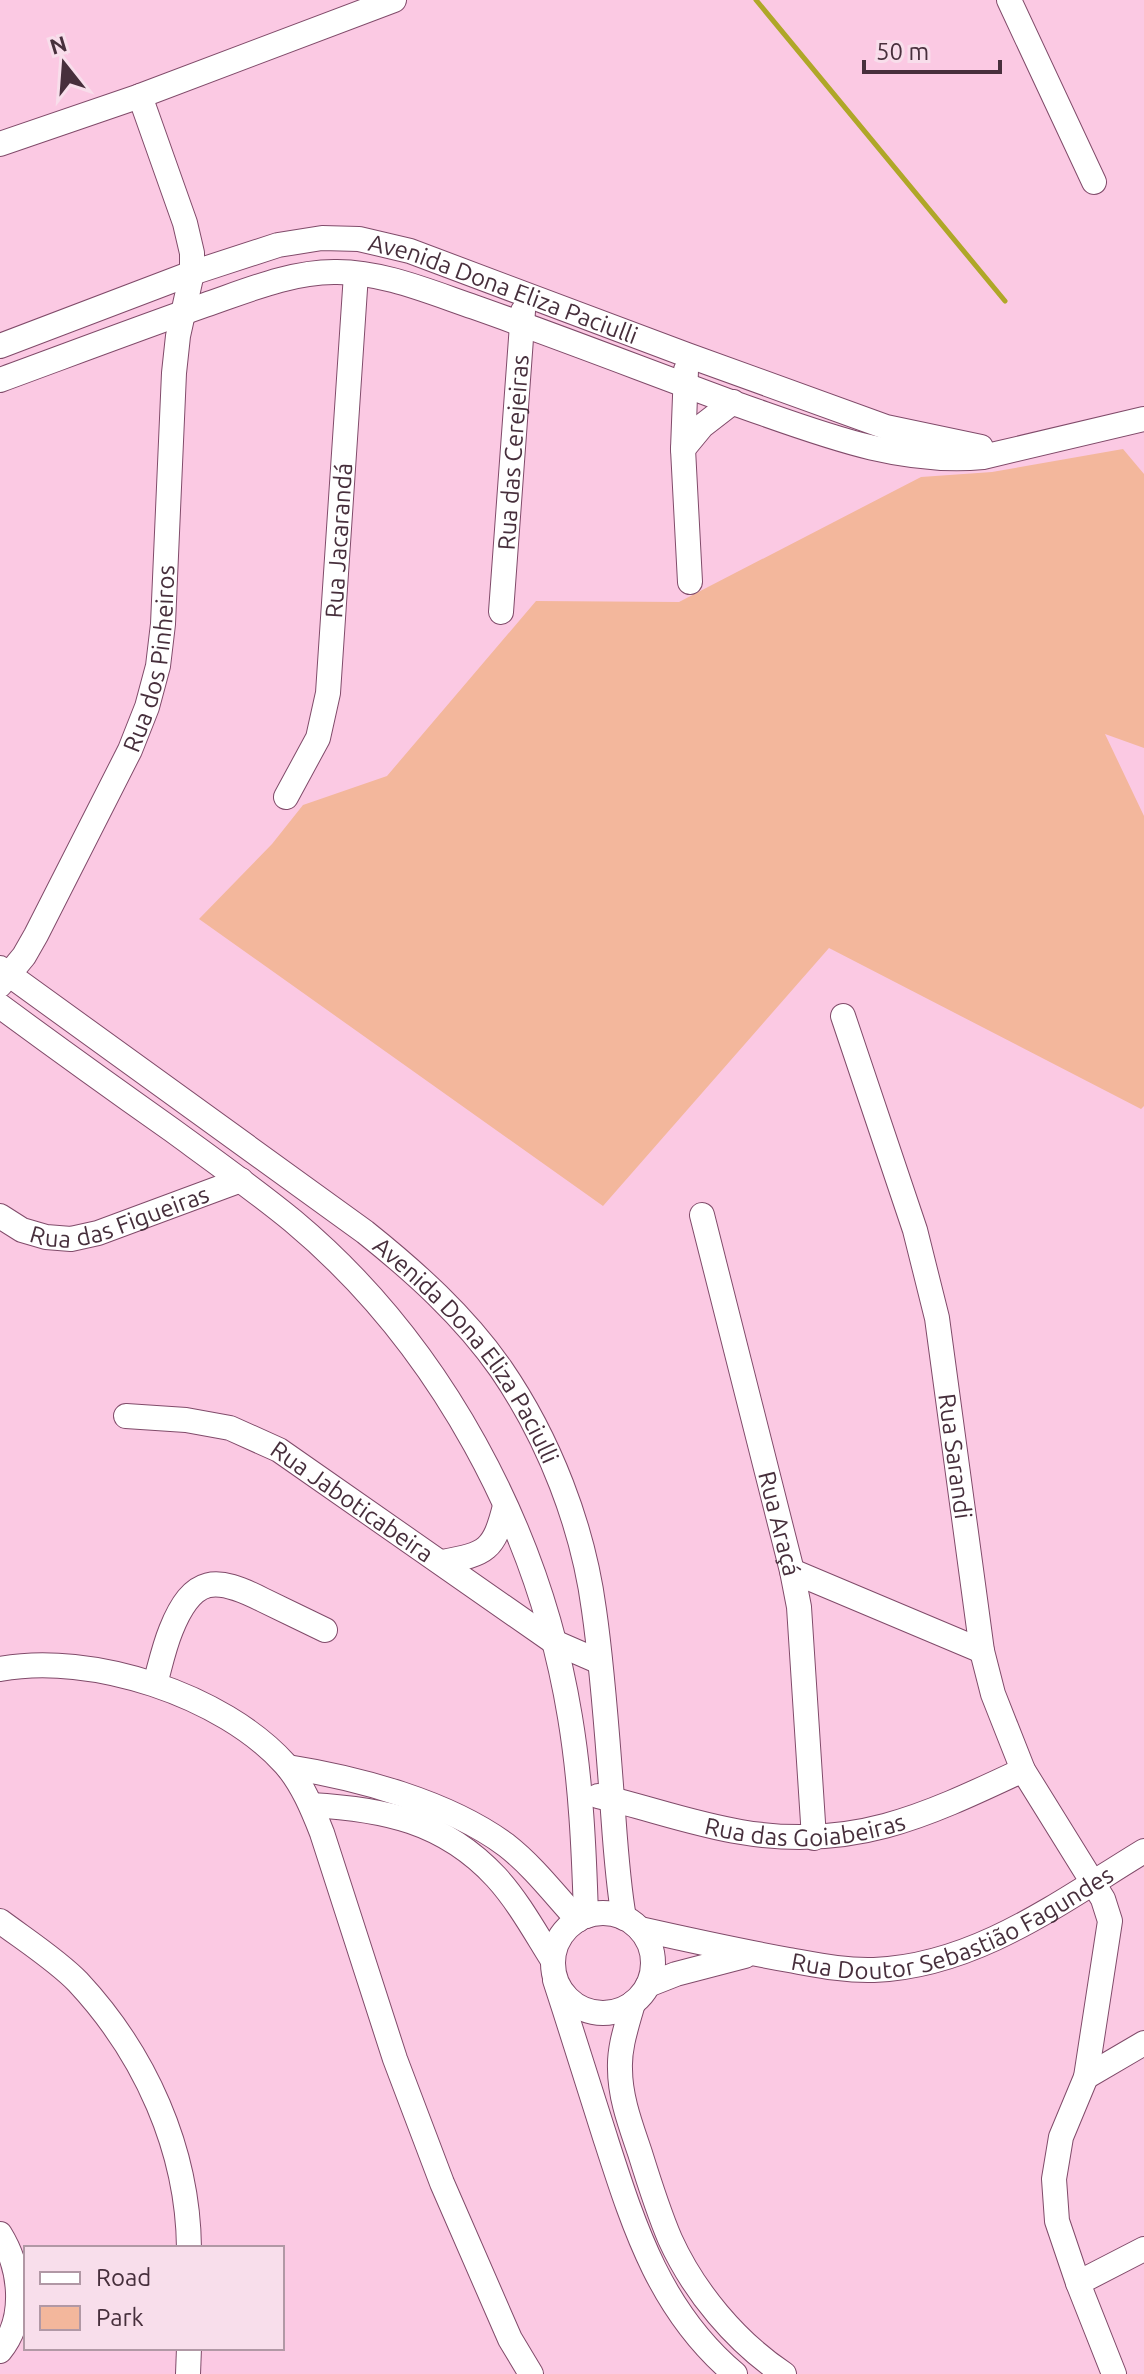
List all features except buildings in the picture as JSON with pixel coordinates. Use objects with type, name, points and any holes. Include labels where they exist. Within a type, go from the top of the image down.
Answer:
[{"type":"street","points":[[0,144],[140,96],[394,0]]},
{"type":"street","points":[[1009,0],[1094,182]]},
{"type":"street","name":"Rua dos Pinheiros","points":[[3,976],[36,935],[130,750],[147,707],[158,666],[163,624],[174,373],[192,273],[190,238],[140,96]]},
{"type":"street","name":"Avenida Dona Eliza Paciulli","points":[[0,346],[192,273],[278,245],[322,238],[359,239],[410,251],[886,427],[1008,452]]},
{"type":"street","name":"Avenida Dona Eliza Paciulli","points":[[0,380],[183,313],[295,276],[317,272],[356,274],[420,289],[842,441],[909,456],[962,459],[1008,452],[1144,419]]},
{"type":"street","name":"Rua Jacarandá","points":[[286,797],[318,738],[328,693],[356,274]]},
{"type":"street","name":"Rua das Cerejeiras","points":[[501,612],[525,293]]},
{"type":"street","points":[[687,355],[683,449],[690,582]]},
{"type":"street","points":[[683,449],[702,426],[733,402]]},
{"type":"street","name":"Avenida Dona Eliza Paciulli","points":[[3,976],[365,1232],[407,1266],[475,1336],[500,1368],[523,1404],[556,1471],[587,1570],[600,1662],[618,1878],[632,1924]]},
{"type":"street","name":"Avenida Dona Eliza Paciulli","points":[[0,1006],[293,1221],[391,1320],[458,1413],[505,1506],[541,1598],[554,1642],[570,1716],[580,1792],[582,1918]]},
{"type":"street","name":"Rua Sarandi","points":[[843,1016],[915,1230],[937,1318],[982,1651],[993,1694],[1023,1770],[1103,1899],[1110,1921],[1086,2077],[1061,2137],[1054,2179],[1057,2221],[1114,2374]]},
{"type":"street","name":"Rua das Figueiras","points":[[0,1216],[22,1230],[46,1237],[71,1239],[98,1233],[241,1180]]},
{"type":"street","name":"Rua Araçá","points":[[702,1215],[792,1571],[802,1636],[814,1838]]},
{"type":"street","name":"Rua Jaboticabeira","points":[[126,1416],[186,1420],[230,1428],[279,1450],[554,1642],[600,1662]]},
{"type":"street","points":[[442,1562],[466,1558],[489,1546],[496,1538],[505,1506]]},
{"type":"street","points":[[792,1571],[982,1651]]},
{"type":"street","points":[[155,1684],[171,1629],[196,1590],[207,1585],[220,1583],[236,1587],[325,1630]]},
{"type":"street","points":[[0,1669],[53,1666],[108,1672],[155,1684],[236,1722],[262,1740],[288,1767],[311,1805],[395,2059],[442,2183],[510,2339],[531,2374]]},
{"type":"street","points":[[288,1767],[332,1773],[442,1809],[477,1826],[507,1846],[582,1918]]},
{"type":"street","name":"Rua das Goiabeiras","points":[[580,1792],[737,1832],[775,1838],[814,1838],[860,1833],[903,1822],[947,1806],[1023,1770]]},
{"type":"street","points":[[311,1805],[358,1808],[394,1815],[434,1830],[465,1849],[497,1878],[523,1912],[567,2000],[588,2012],[612,2013],[641,1994]]},
{"type":"street","name":"Rua Doutor Sebastião Fagundes","points":[[632,1924],[754,1954],[833,1968],[873,1970],[916,1965],[958,1954],[1005,1934],[1144,1851]]},
{"type":"street","points":[[735,2374],[707,2348],[663,2290],[625,2198],[554,1969],[557,1943],[566,1930],[582,1918],[605,1914],[632,1924],[650,1946],[653,1966],[621,2052],[621,2089],[626,2111],[659,2212],[672,2242],[703,2294],[733,2331],[784,2374]]},
{"type":"street","points":[[0,1921],[75,1979],[105,2014],[139,2063],[163,2117],[182,2176],[189,2246]]},
{"type":"street","name":"Rua Doutor Sebastião Fagundes","points":[[641,1994],[676,1974],[754,1954]]},
{"type":"street","points":[[1086,2077],[1144,2043]]},
{"type":"street","points":[[0,2234],[11,2252],[18,2282],[16,2316],[7,2342],[0,2351]]},
{"type":"street","points":[[1078,2283],[1144,2249]]},
{"type":"street","points":[[188,2374],[189,2350]]},
{"type":"green space","points":[[1123,449],[1144,474],[1144,748],[1105,734],[1144,816],[1144,1106],[1141,1109],[829,948],[603,1206],[199,919],[272,844],[303,805],[387,776],[536,601],[679,602],[921,477],[992,472]]},
{"type":"waterway","points":[[756,0],[1005,301]]}]
